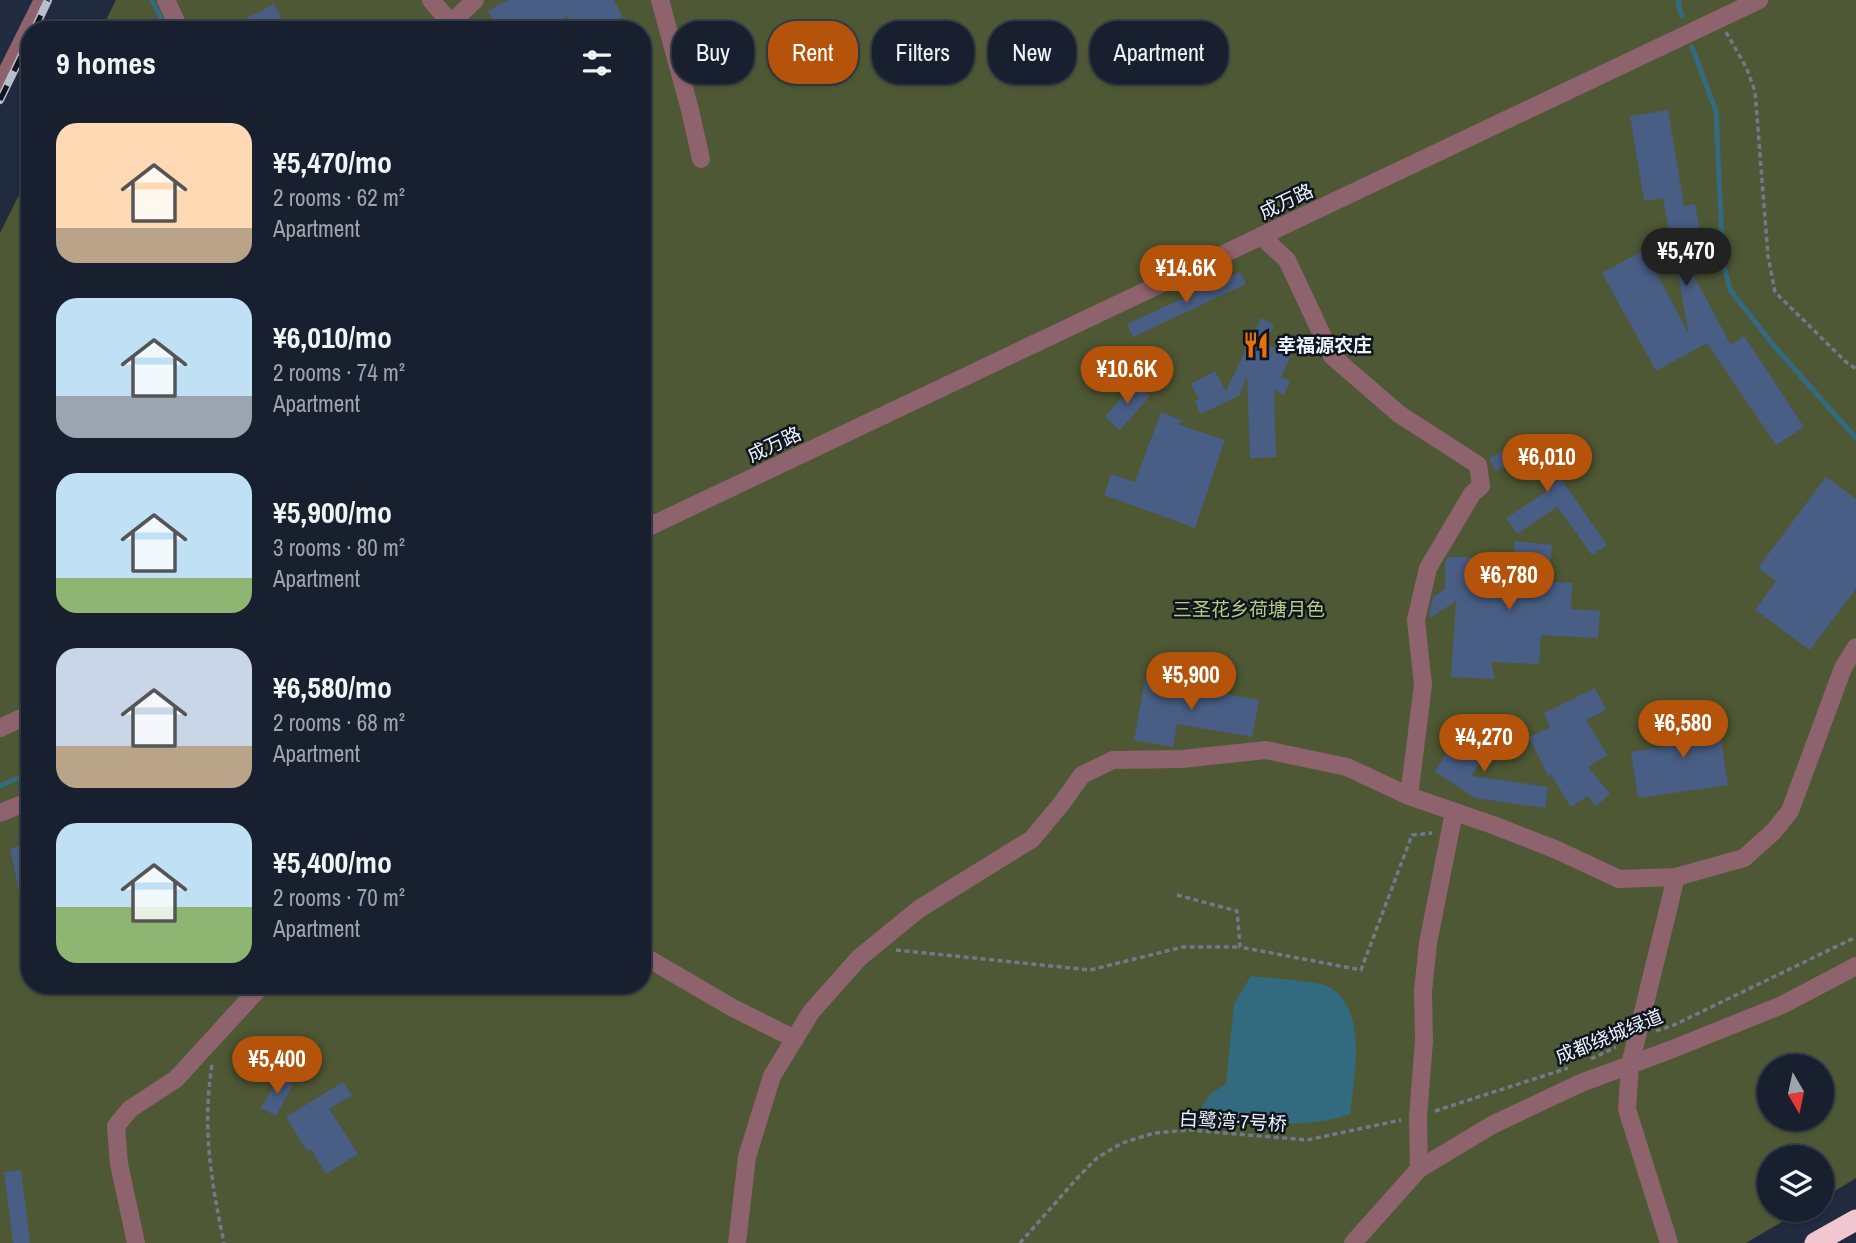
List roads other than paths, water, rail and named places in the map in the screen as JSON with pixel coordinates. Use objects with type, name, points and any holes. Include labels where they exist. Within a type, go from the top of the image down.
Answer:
[{"type":"highway","points":[[1815,1243],[1856,1220]]},
{"type":"street","points":[[32,21],[43,0]]},
{"type":"street","points":[[166,0],[176,21]]},
{"type":"street","points":[[431,0],[450,21]]},
{"type":"street","points":[[458,21],[475,0]]},
{"type":"street","points":[[660,0],[701,159]]},
{"type":"street","name":"成万路","points":[[651,526],[1759,0]]},
{"type":"street","points":[[0,86],[21,44]]},
{"type":"street","points":[[1261,236],[1287,260],[1332,356],[1399,414],[1478,465],[1480,486],[1472,494],[1428,568],[1416,620],[1423,685],[1409,796]]},
{"type":"street","points":[[737,1243],[747,1157],[772,1076],[811,1012],[859,958],[919,909],[1032,839],[1082,775],[1113,760],[1182,759],[1266,750],[1347,767],[1409,796],[1557,850],[1619,879],[1676,877],[1744,858],[1774,831],[1790,811],[1843,668],[1856,647]]},
{"type":"street","points":[[0,727],[21,718]]},
{"type":"street","points":[[0,813],[21,805]]},
{"type":"street","points":[[1419,1169],[1418,1117],[1424,1041],[1423,991],[1428,943],[1454,812]]},
{"type":"street","points":[[1669,1243],[1627,1109],[1630,1065],[1676,877]]},
{"type":"street","points":[[651,960],[733,1008],[795,1039]]},
{"type":"street","points":[[1353,1243],[1419,1169],[1492,1125],[1581,1083],[1782,1004],[1856,967]]},
{"type":"street","points":[[136,1243],[119,1164],[117,1126],[130,1109],[176,1079],[254,994]]},
{"type":"water","points":[[1251,976],[1321,984],[1340,996],[1349,1009],[1356,1044],[1350,1114],[1293,1124],[1197,1114],[1211,1093],[1226,1084],[1234,1004]]},
{"type":"waterway","points":[[152,0],[162,21]]},
{"type":"waterway","points":[[1680,0],[1678,5],[1682,16]]},
{"type":"waterway","points":[[1692,47],[1716,111],[1723,262],[1730,290],[1775,347],[1856,438]]},
{"type":"waterway","points":[[0,786],[21,777]]},
{"type":"railway","points":[[38,21],[48,0]]},
{"type":"railway","points":[[0,100],[21,57]]},
{"type":"place","name":"幸福源农庄","points":[[1256,345]]},
{"type":"park label","name":"三圣花乡荷塘月色","points":[[1249,609]]}]
